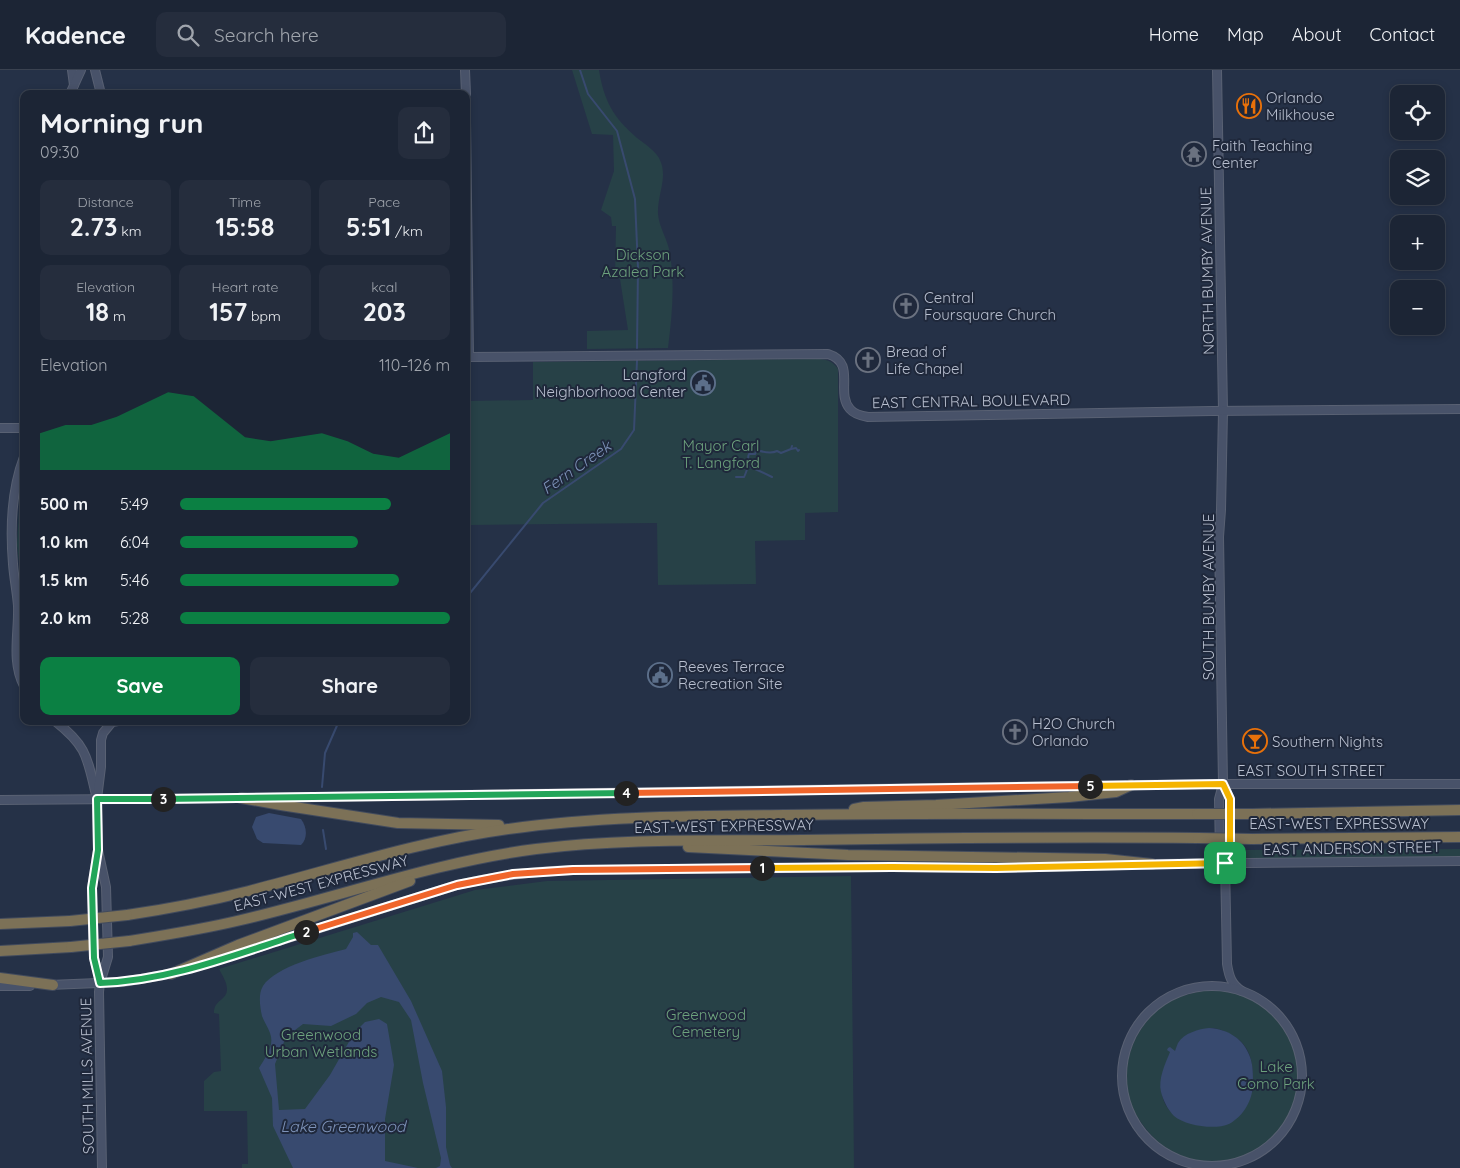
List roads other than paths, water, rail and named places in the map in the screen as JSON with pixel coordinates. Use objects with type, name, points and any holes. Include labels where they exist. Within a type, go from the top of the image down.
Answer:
[{"type":"highway","points":[[835,814],[845,810],[864,807],[936,805],[1069,797],[1116,792],[1131,785]]},
{"type":"highway","points":[[241,798],[398,823],[530,826]]},
{"type":"highway","name":"EAST-WEST EXPRESSWAY","points":[[0,924],[70,921],[127,915],[195,903],[249,891],[435,842],[484,832],[587,820],[835,814],[1252,814],[1460,810]]},
{"type":"highway","name":"EAST-WEST EXPRESSWAY","points":[[0,951],[71,947],[165,936],[244,920],[452,864],[504,854],[587,844],[667,841],[960,838],[1252,839],[1460,837]]},
{"type":"highway","points":[[587,844],[848,855],[1079,858],[1152,864]]},
{"type":"highway","points":[[171,974],[238,945],[452,864]]},
{"type":"highway","points":[[0,978],[53,985]]},
{"type":"street","points":[[72,70],[72,90]]},
{"type":"street","points":[[72,90],[81,70]]},
{"type":"street","points":[[95,70],[100,90]]},
{"type":"street","points":[[465,70],[466,90]]},
{"type":"street","name":"NORTH BUMBY AVENUE","points":[[1217,70],[1224,411]]},
{"type":"street","name":"EAST CENTRAL BOULEVARD","points":[[470,357],[828,354],[834,356],[843,366],[847,405],[859,415],[868,417],[1460,409]]},
{"type":"street","name":"SOUTH BUMBY AVENUE","points":[[1224,411],[1219,537],[1223,784],[1230,799],[1230,855],[1225,863],[1227,964],[1230,979],[1242,991]]},
{"type":"street","points":[[0,428],[20,428]]},
{"type":"street","points":[[20,469],[14,490],[12,530],[13,562],[18,605],[16,654],[20,673]]},
{"type":"street","points":[[0,800],[97,799],[89,764],[83,750],[74,736],[60,725]]},
{"type":"street","name":"SOUTH MILLS AVENUE","points":[[102,1168],[100,983],[94,958],[92,888],[98,850],[97,799],[101,767],[101,740],[110,725]]},
{"type":"street","name":"EAST SOUTH STREET","points":[[97,799],[1131,785],[1460,784]]},
{"type":"street","name":"SOUTH MILLS AVENUE","points":[[98,850],[106,887],[108,957],[100,983]]},
{"type":"street","name":"EAST ANDERSON STREET","points":[[0,986],[123,982],[171,974],[457,885],[494,877],[534,872],[872,867],[988,868],[1460,860]]},
{"type":"street","name":"SOUTH BUMBY AVENUE","points":[[1212,986],[1218,984],[1223,979],[1227,964]]},
{"type":"street","points":[[1223,986],[1242,991],[1260,999],[1274,1010],[1286,1025],[1298,1046],[1302,1066],[1300,1100],[1285,1132],[1266,1149],[1239,1165],[1215,1168],[1183,1162],[1170,1156],[1145,1138],[1131,1116],[1127,1107],[1122,1080],[1128,1039],[1135,1027],[1148,1012],[1158,1004],[1182,991],[1195,987],[1223,986]]},
{"type":"water","points":[[269,813],[301,819],[305,825],[306,832],[305,839],[301,845],[263,843],[257,839],[252,827],[256,817]]},
{"type":"water","name":"Lake Greenwood","points":[[357,932],[371,945],[378,945],[411,1001],[442,1071],[446,1107],[446,1147],[452,1168],[436,1168],[440,1166],[441,1158],[423,1083],[411,1020],[399,1002],[381,997],[367,1003],[356,1014],[331,1026],[303,1024],[286,1037],[275,1064],[279,1110],[305,1109],[330,1075],[354,1033],[365,1022],[379,1019],[387,1024],[394,1065],[385,1119],[385,1161],[418,1168],[293,1168],[273,1126],[272,1098],[259,1068],[269,1052],[271,1043],[270,1033],[261,1012],[261,989],[269,979],[289,967],[346,949],[353,937],[353,933]]},
{"type":"water","points":[[1209,1028],[1223,1030],[1239,1040],[1247,1051],[1253,1070],[1253,1089],[1247,1106],[1234,1121],[1216,1127],[1193,1125],[1174,1116],[1164,1102],[1160,1087],[1162,1072],[1170,1052],[1167,1050],[1168,1048],[1170,1047],[1175,1051],[1178,1043],[1188,1034]]},
{"type":"waterway","name":"Fern Creek","points":[[580,70],[588,94],[617,131],[635,199],[638,268],[637,348]]},
{"type":"waterway","name":"Fern Creek","points":[[470,593],[543,503],[621,449],[634,430],[637,361]]},
{"type":"waterway","points":[[736,477],[744,477],[749,464],[749,454],[755,454],[757,450],[781,453],[791,449],[792,446]]},
{"type":"waterway","points":[[791,449],[796,448],[799,450]]},
{"type":"waterway","points":[[748,466],[772,477]]},
{"type":"waterway","name":"Fern Creek","points":[[322,787],[325,753],[337,725]]},
{"type":"waterway","name":"Fern Creek","points":[[323,830],[326,849]]},
{"type":"place","name":"Orlando Milkhouse","points":[[1249,106]]},
{"type":"place","name":"Faith Teaching Center","points":[[1194,154]]},
{"type":"place","name":"Central Foursquare Church","points":[[906,306]]},
{"type":"place","name":"Bread of Life Chapel","points":[[868,360]]},
{"type":"place","name":"Langford Neighborhood Center","points":[[703,383]]},
{"type":"place","name":"Reeves Terrace Recreation Site","points":[[660,675]]},
{"type":"place","name":"H2O Church Orlando","points":[[1015,732]]},
{"type":"place","name":"Southern Nights","points":[[1255,741]]},
{"type":"park label","name":"Dickson Azalea Park","points":[[643,262]]},
{"type":"park label","name":"Mayor Carl T. Langford","points":[[721,454]]},
{"type":"park label","name":"Greenwood Cemetery","points":[[706,1022]]},
{"type":"park label","name":"Greenwood Urban Wetlands","points":[[321,1042]]},
{"type":"park label","name":"Lake Como Park","points":[[1276,1074]]}]
